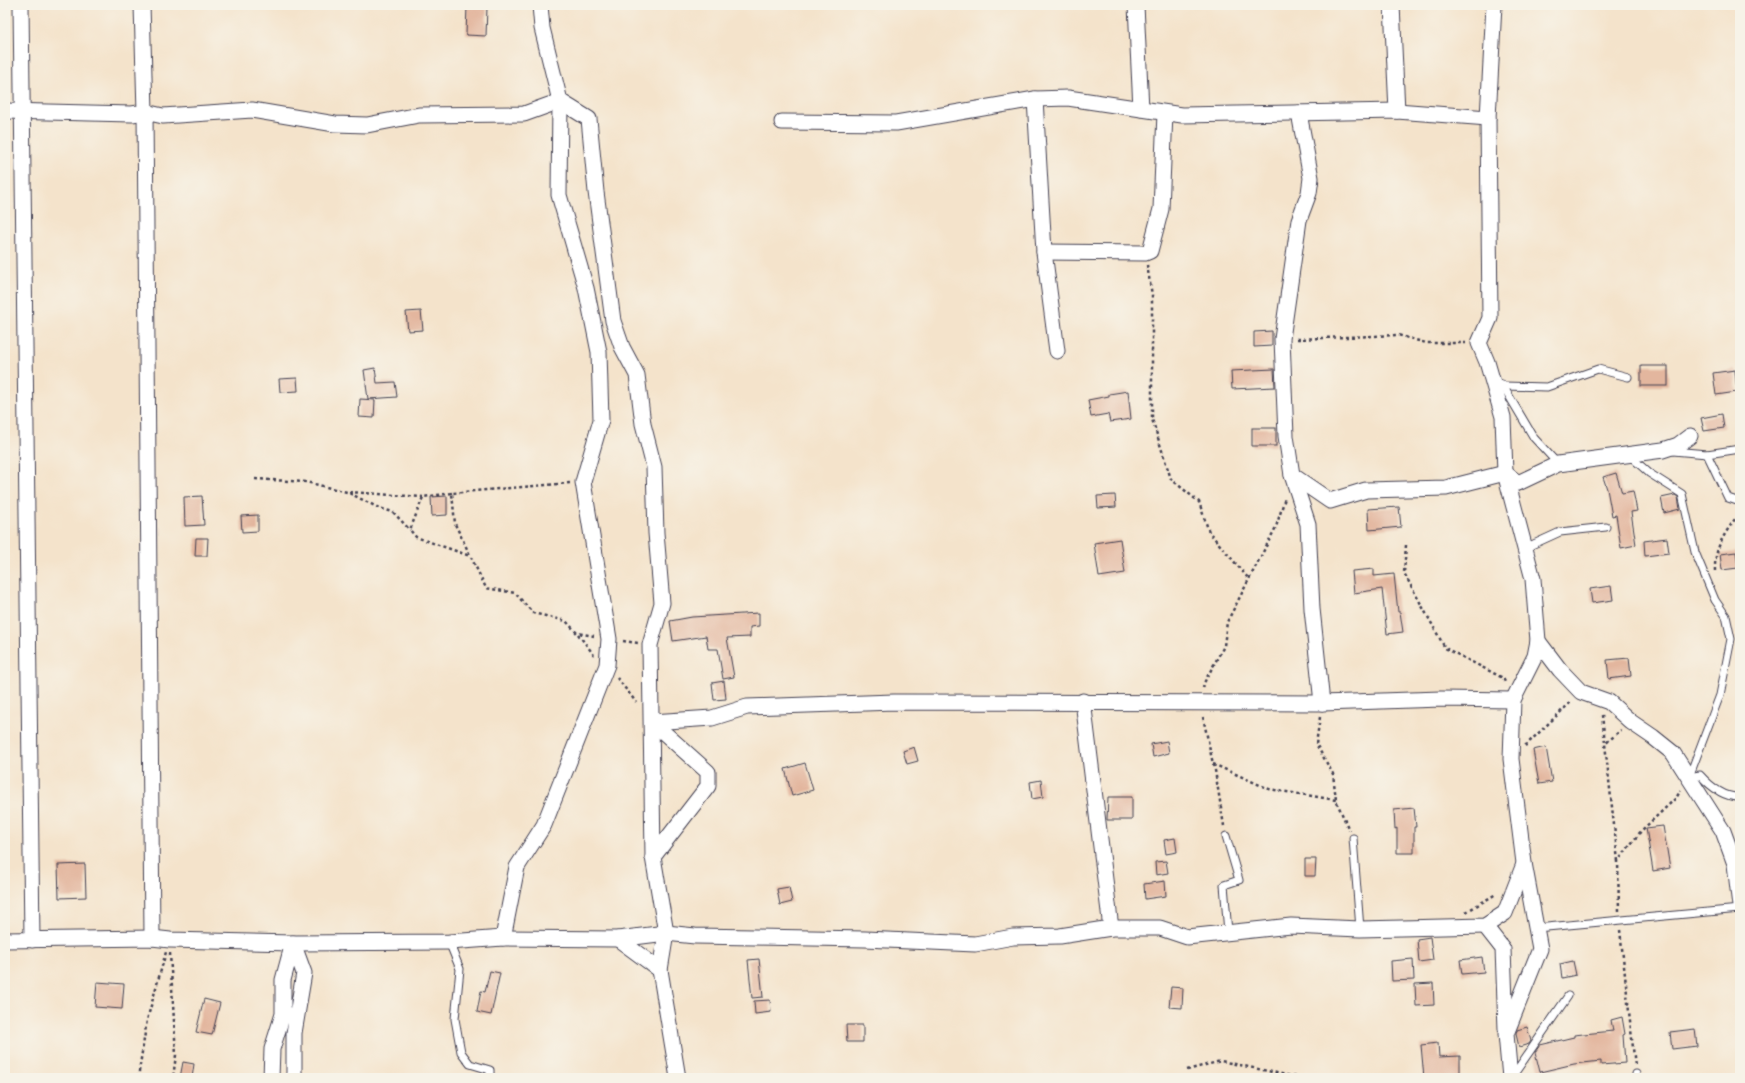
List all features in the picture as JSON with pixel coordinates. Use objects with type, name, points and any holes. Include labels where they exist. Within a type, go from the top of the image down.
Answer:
[{"type":"street","points":[[21,5],[32,940]]},
{"type":"street","points":[[142,5],[145,112],[152,938]]},
{"type":"street","points":[[503,938],[517,867],[544,825],[608,665],[609,639],[583,482],[601,420],[600,352],[586,288],[559,195],[560,101],[542,28],[540,5]]},
{"type":"street","points":[[1136,5],[1141,109]]},
{"type":"street","points":[[1392,5],[1397,111]]},
{"type":"street","points":[[1494,5],[1488,118],[1490,318],[1479,343],[1487,362],[1503,417],[1504,473],[1533,579],[1538,641],[1535,656],[1513,700],[1511,759],[1524,863],[1540,949],[1506,1034]]},
{"type":"street","points":[[1035,98],[1044,252],[1057,351]]},
{"type":"street","points":[[782,122],[896,123],[1035,98],[1068,98],[1182,115],[1397,111],[1488,118]]},
{"type":"street","points":[[5,111],[132,114],[145,112],[163,116],[252,110],[335,124],[367,125],[419,115],[524,114],[560,101]]},
{"type":"street","points":[[560,101],[589,119],[596,192],[613,322],[622,347],[637,375],[643,424],[654,467],[656,533],[662,603],[650,646],[653,857],[666,933],[660,970],[678,1078]]},
{"type":"street","points":[[1044,252],[1145,253],[1150,251],[1153,246],[1161,209],[1165,113]]},
{"type":"street","points":[[1299,113],[1311,178],[1309,193],[1299,220],[1282,339],[1286,436],[1292,475],[1308,524],[1312,609],[1322,702]]},
{"type":"street","points":[[600,352],[613,322]]},
{"type":"street","points":[[1504,473],[1518,483],[1558,464],[1663,450],[1678,445],[1690,436]]},
{"type":"street","points":[[1292,475],[1330,501],[1366,490],[1446,488],[1504,473]]},
{"type":"street","points":[[1538,641],[1560,670],[1581,692],[1608,702],[1631,722],[1654,737],[1673,753],[1690,777],[1723,831],[1735,864],[1740,907]]},
{"type":"street","points":[[652,722],[712,718],[747,707],[894,702],[1322,702],[1441,699],[1513,700]]},
{"type":"street","points":[[1083,701],[1111,928]]},
{"type":"street","points":[[652,722],[708,772],[708,786],[692,810],[671,832],[653,857]]},
{"type":"street","points":[[5,940],[152,938],[170,940],[293,943],[449,942],[503,938],[618,939],[666,933],[695,936],[865,939],[975,944],[1013,937],[1060,936],[1111,928],[1160,928],[1187,937],[1291,926],[1360,929],[1485,926],[1505,913],[1524,863]]},
{"type":"street","points":[[1485,926],[1503,949],[1506,1034],[1511,1078]]},
{"type":"street","points":[[618,939],[660,970]]},
{"type":"street","points":[[271,1078],[272,1049],[283,1014],[283,980],[293,943]]},
{"type":"street","points":[[293,943],[304,973],[294,1033],[294,1078]]},
{"type":"lane","points":[[1487,362],[1504,386],[1534,438],[1558,464]]},
{"type":"lane","points":[[1504,386],[1547,387],[1598,369],[1628,377]]},
{"type":"lane","points":[[1663,450],[1707,454],[1740,449]]},
{"type":"lane","points":[[1628,454],[1648,473],[1682,494],[1695,552],[1715,600],[1726,616],[1731,639],[1720,695],[1690,777]]},
{"type":"lane","points":[[1707,454],[1728,498],[1740,502]]},
{"type":"lane","points":[[1525,548],[1560,532],[1606,527]]},
{"type":"lane","points":[[1690,777],[1700,774],[1712,788],[1733,797],[1740,797]]},
{"type":"lane","points":[[1226,836],[1239,880],[1224,885],[1228,932]]},
{"type":"lane","points":[[1353,838],[1360,929]]},
{"type":"lane","points":[[1536,928],[1740,907]]},
{"type":"lane","points":[[449,942],[460,969],[455,1019],[461,1052],[470,1064],[490,1070],[490,1078]]},
{"type":"lane","points":[[1511,1078],[1568,996]]},
{"type":"path","points":[[1145,253],[1152,295],[1152,419],[1171,479],[1199,502],[1209,532],[1248,578]]},
{"type":"path","points":[[1282,339],[1398,335],[1426,343],[1479,343]]},
{"type":"path","points":[[255,479],[306,482],[347,492],[423,497],[452,493],[583,482]]},
{"type":"path","points":[[347,492],[379,508],[393,512],[416,537],[470,556]]},
{"type":"path","points":[[452,493],[455,524],[486,588],[515,593],[533,613],[566,622],[577,633],[650,646]]},
{"type":"path","points":[[410,530],[423,497]]},
{"type":"path","points":[[1226,836],[1214,764],[1200,702],[1205,680],[1224,646],[1226,622],[1276,526],[1285,497]]},
{"type":"path","points":[[1715,600],[1714,556],[1724,535],[1740,512]]},
{"type":"path","points":[[1406,545],[1404,572],[1445,648],[1503,678],[1513,700]]},
{"type":"path","points":[[1511,759],[1581,692]]},
{"type":"path","points":[[1322,702],[1316,744],[1333,774],[1336,800],[1353,838]]},
{"type":"path","points":[[1608,702],[1601,711],[1618,860],[1619,920],[1624,953],[1636,1076]]},
{"type":"path","points":[[1605,744],[1631,722]]},
{"type":"path","points":[[1214,764],[1269,789],[1336,800]]},
{"type":"path","points":[[1618,860],[1641,831],[1676,798],[1690,777]]},
{"type":"path","points":[[1460,916],[1498,893]]},
{"type":"path","points":[[138,1078],[147,1020],[170,940]]},
{"type":"path","points":[[170,940],[176,1055],[172,1078]]},
{"type":"path","points":[[1187,1070],[1221,1061],[1300,1078]]},
{"type":"building","points":[[467,6],[487,7],[486,36],[466,35]]},
{"type":"building","points":[[421,311],[423,330],[408,331],[406,312]]},
{"type":"building","points":[[1272,331],[1272,346],[1254,347],[1254,332]]},
{"type":"building","points":[[1641,366],[1668,366],[1668,386],[1641,386]]},
{"type":"building","points":[[375,368],[377,383],[395,382],[397,397],[368,399],[364,370]]},
{"type":"building","points":[[1274,369],[1275,387],[1232,389],[1231,371]]},
{"type":"building","points":[[1735,370],[1737,392],[1716,395],[1713,373]]},
{"type":"building","points":[[297,378],[298,391],[280,392],[279,379]]},
{"type":"building","points":[[1128,391],[1131,419],[1110,422],[1108,414],[1091,417],[1088,400],[1109,396],[1109,394]]},
{"type":"building","points":[[360,399],[375,400],[374,418],[359,417]]},
{"type":"building","points":[[1722,414],[1724,428],[1704,431],[1701,418]]},
{"type":"building","points":[[1252,428],[1276,428],[1276,446],[1252,446]]},
{"type":"building","points":[[1616,473],[1622,493],[1633,491],[1637,511],[1631,512],[1636,545],[1621,548],[1616,515],[1612,516],[1603,477]]},
{"type":"building","points":[[1115,495],[1116,507],[1098,508],[1097,496]]},
{"type":"building","points":[[1675,495],[1678,497],[1680,509],[1664,513],[1661,498]]},
{"type":"building","points":[[202,496],[204,525],[185,526],[184,497]]},
{"type":"building","points":[[447,496],[447,515],[432,516],[431,497]]},
{"type":"building","points":[[1399,507],[1401,527],[1369,530],[1368,509]]},
{"type":"building","points":[[258,515],[258,531],[242,532],[241,516]]},
{"type":"building","points":[[196,538],[208,538],[207,556],[195,556]]},
{"type":"building","points":[[1667,538],[1669,553],[1645,556],[1644,541]]},
{"type":"building","points":[[1120,539],[1125,573],[1099,577],[1094,543]]},
{"type":"building","points":[[1736,552],[1738,568],[1722,570],[1720,554]]},
{"type":"building","points":[[1374,569],[1374,576],[1394,574],[1398,612],[1400,612],[1403,632],[1387,634],[1382,589],[1354,593],[1352,571]]},
{"type":"building","points":[[1611,586],[1613,600],[1592,603],[1590,589]]},
{"type":"building","points":[[759,613],[759,626],[750,627],[750,637],[727,638],[734,677],[723,679],[718,649],[708,649],[706,636],[673,641],[670,621],[692,617]]},
{"type":"building","points":[[1629,658],[1631,676],[1609,679],[1607,660]]},
{"type":"building","points":[[724,681],[726,699],[714,700],[712,683]]},
{"type":"building","points":[[1167,741],[1169,753],[1153,757],[1151,744]]},
{"type":"building","points":[[914,747],[918,761],[907,764],[903,751]]},
{"type":"building","points":[[1546,747],[1552,782],[1539,784],[1533,750]]},
{"type":"building","points":[[805,763],[813,790],[792,796],[785,769]]},
{"type":"building","points":[[1041,780],[1043,797],[1032,799],[1030,782]]},
{"type":"building","points":[[1108,797],[1132,797],[1132,820],[1107,820]]},
{"type":"building","points":[[1414,808],[1416,827],[1414,827],[1414,853],[1397,853],[1397,828],[1395,829],[1394,810]]},
{"type":"building","points":[[1663,826],[1670,868],[1653,871],[1646,828]]},
{"type":"building","points":[[1175,838],[1177,852],[1166,854],[1164,840]]},
{"type":"building","points":[[1305,859],[1316,859],[1315,876],[1305,876]]},
{"type":"building","points":[[1166,861],[1168,873],[1156,875],[1155,862]]},
{"type":"building","points":[[85,864],[86,897],[59,898],[58,865]]},
{"type":"building","points":[[1165,881],[1166,896],[1145,899],[1144,884]]},
{"type":"building","points":[[789,887],[792,902],[780,905],[777,889]]},
{"type":"building","points":[[1430,937],[1433,960],[1419,962],[1417,939]]},
{"type":"building","points":[[1482,957],[1484,972],[1462,974],[1460,960]]},
{"type":"building","points":[[759,959],[763,997],[752,998],[748,960]]},
{"type":"building","points":[[1413,959],[1414,980],[1392,981],[1391,961]]},
{"type":"building","points":[[1573,961],[1576,975],[1562,978],[1560,964]]},
{"type":"building","points":[[490,971],[500,973],[491,1015],[477,1012],[481,991],[485,992]]},
{"type":"building","points":[[97,982],[124,984],[122,1009],[95,1007]]},
{"type":"building","points":[[1433,983],[1434,1005],[1416,1006],[1415,984]]},
{"type":"building","points":[[1171,987],[1183,988],[1182,1008],[1169,1007]]},
{"type":"building","points":[[204,999],[220,1003],[212,1035],[196,1032]]},
{"type":"building","points":[[770,1000],[771,1012],[755,1014],[754,1001]]},
{"type":"building","points":[[1622,1017],[1625,1034],[1623,1035],[1625,1063],[1601,1065],[1601,1061],[1574,1064],[1540,1072],[1535,1052],[1540,1045],[1574,1037],[1574,1035],[1613,1031],[1611,1020]]},
{"type":"building","points":[[846,1025],[863,1025],[863,1042],[847,1042]]},
{"type":"building","points":[[1527,1027],[1531,1041],[1529,1044],[1519,1047],[1516,1034],[1517,1030]]},
{"type":"building","points":[[1695,1029],[1697,1046],[1672,1049],[1670,1032]]},
{"type":"building","points":[[1438,1043],[1439,1057],[1460,1056],[1460,1078],[1424,1078],[1421,1045]]},
{"type":"building","points":[[183,1062],[194,1064],[192,1078],[180,1078]]}]
